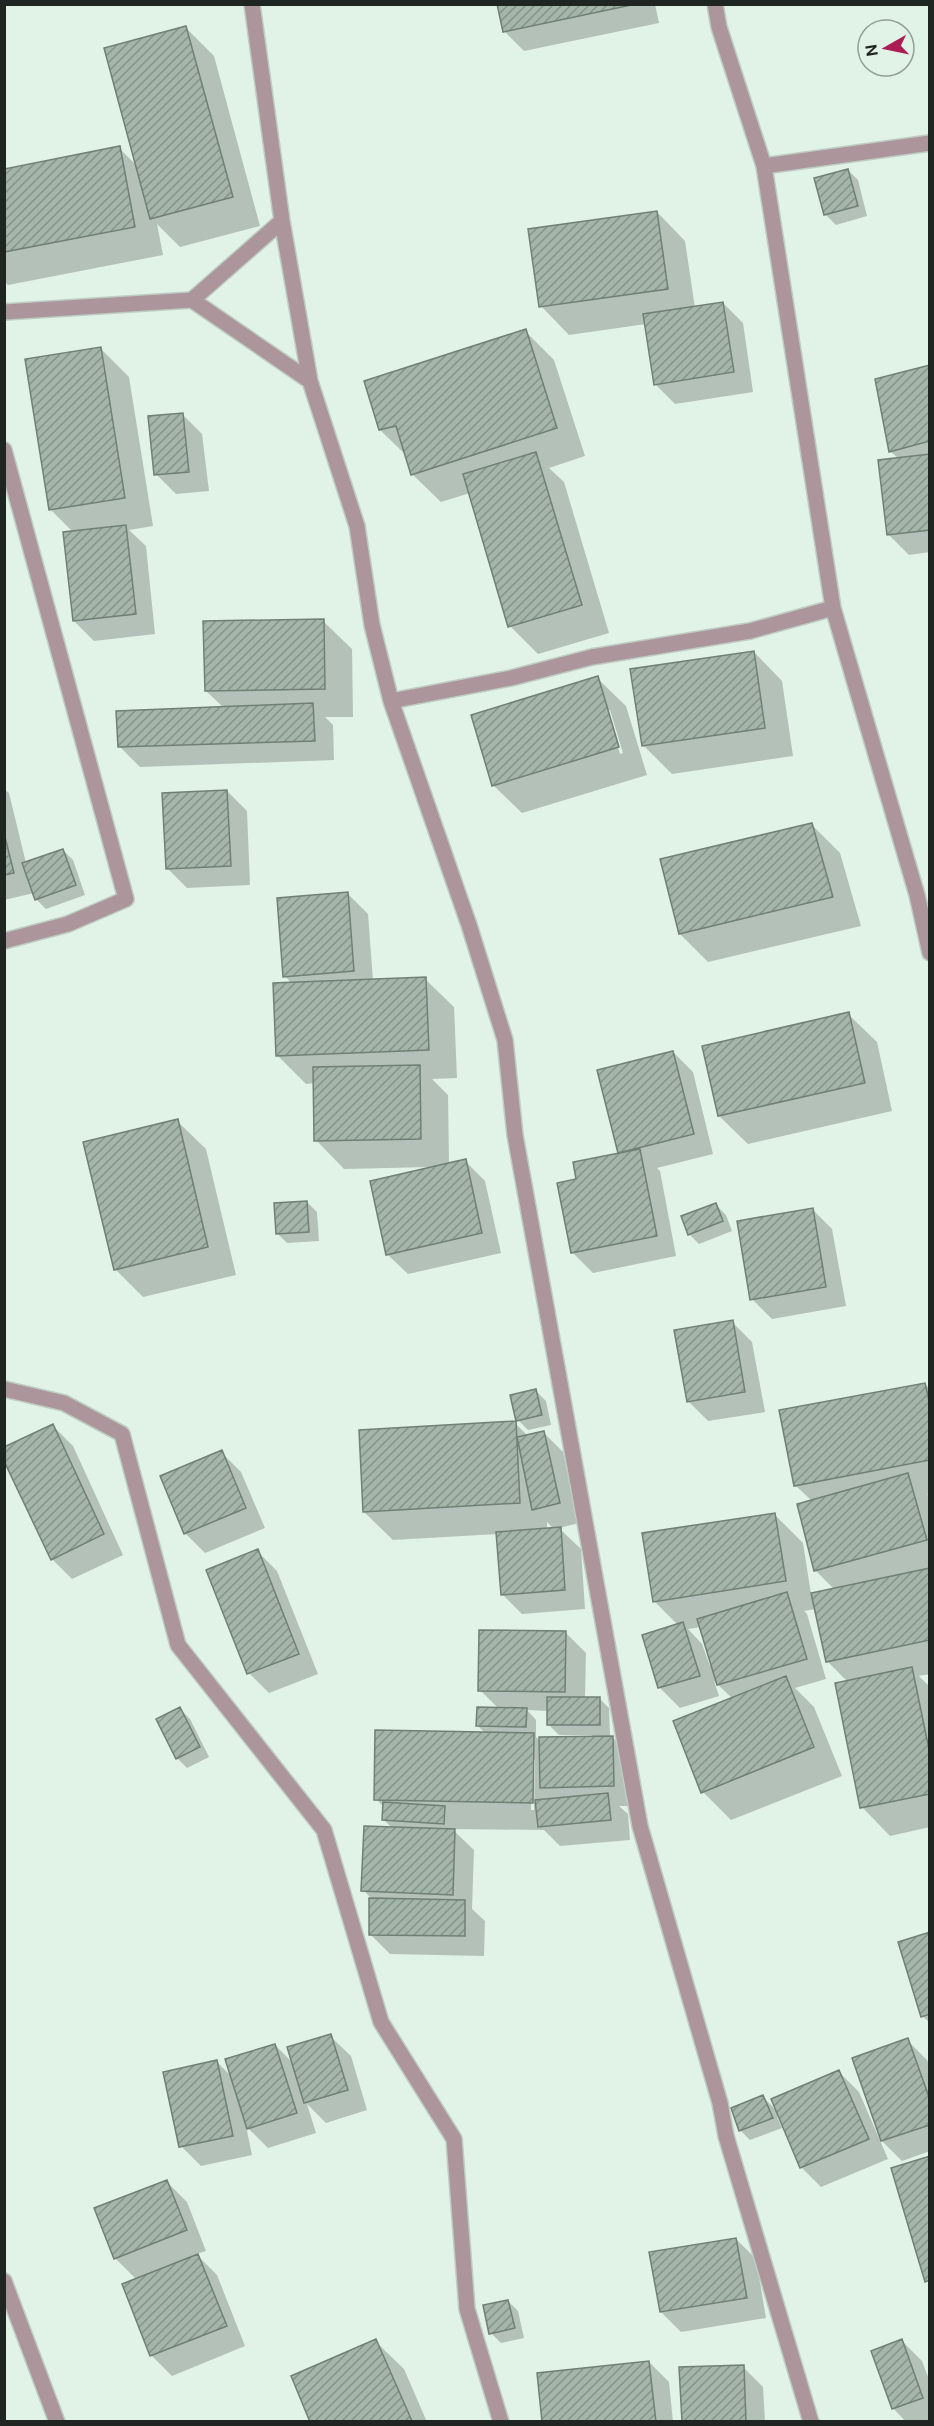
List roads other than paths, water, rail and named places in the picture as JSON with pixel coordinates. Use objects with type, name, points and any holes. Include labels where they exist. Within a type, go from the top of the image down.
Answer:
[{"type":"street","points":[[252,4],[282,221],[310,381],[357,526],[372,625],[391,701],[469,925],[505,1040],[515,1135],[640,1826],[720,2103],[729,2148],[811,2421]]},
{"type":"street","points":[[715,4],[719,27],[764,166],[833,609],[917,895],[930,953]]},
{"type":"street","points":[[764,166],[930,143]]},
{"type":"street","points":[[4,312],[192,300],[282,221]]},
{"type":"street","points":[[192,300],[310,381]]},
{"type":"street","points":[[4,450],[126,899],[68,924],[4,941]]},
{"type":"street","points":[[391,701],[511,678],[592,657],[750,631],[833,609]]},
{"type":"street","points":[[4,1389],[64,1403],[122,1434],[178,1645],[324,1830],[381,2022],[454,2139],[467,2309],[501,2421]]},
{"type":"street","points":[[4,2281],[57,2421]]}]
